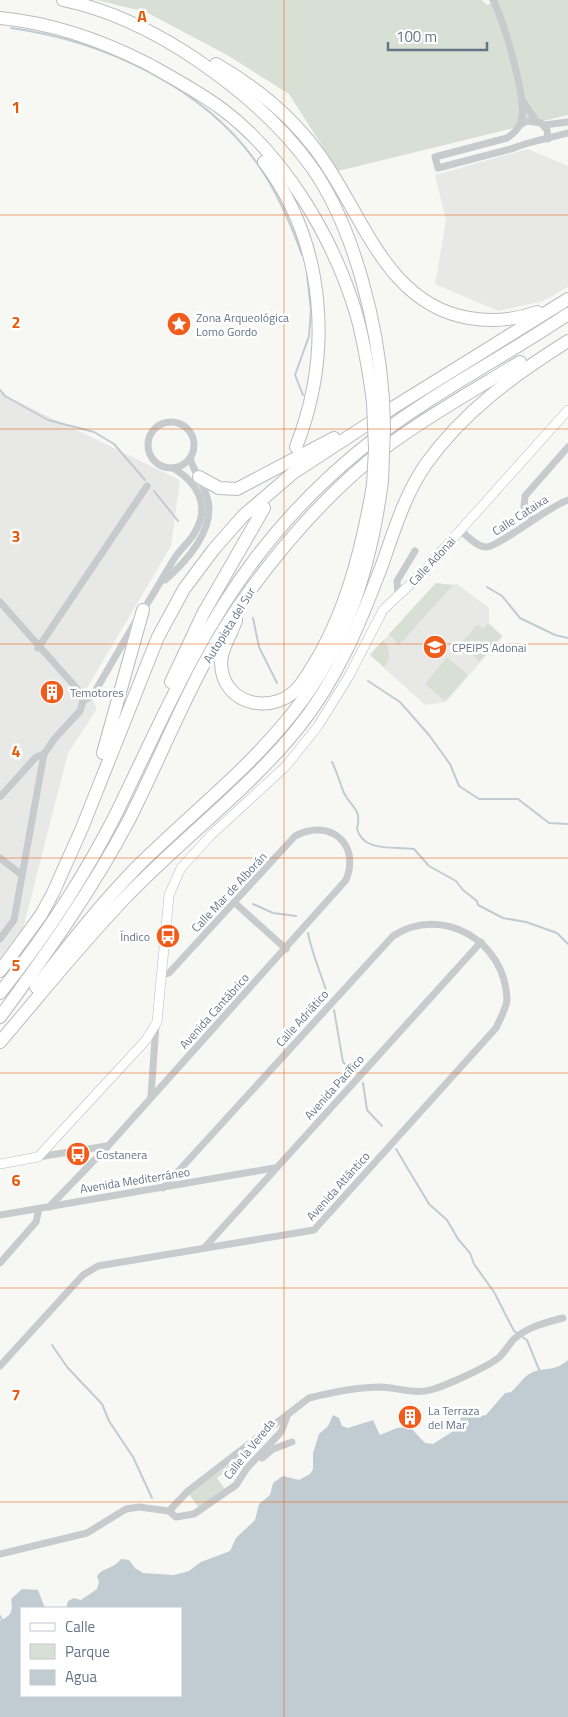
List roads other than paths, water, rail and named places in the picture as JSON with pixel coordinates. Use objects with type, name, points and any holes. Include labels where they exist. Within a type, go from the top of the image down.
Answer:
[{"type":"highway","points":[[0,1031],[102,905],[136,869],[247,764],[283,726],[307,693],[328,658],[355,600],[375,533],[377,483],[375,449],[378,401],[376,336],[366,296],[337,214],[313,170],[269,118],[244,95],[184,51],[151,32],[116,16],[63,0]]},
{"type":"highway","points":[[0,18],[33,23],[102,42],[177,79],[223,110],[257,142],[287,178],[330,246],[356,313],[378,401]]},
{"type":"highway","points":[[151,32],[161,34],[187,47],[238,76],[266,98],[294,124],[316,149],[341,186],[383,260],[396,278],[417,296],[435,307],[456,316],[498,320],[521,317],[568,298]]},
{"type":"highway","points":[[201,95],[248,141],[272,173],[288,200],[311,261],[318,308],[319,353],[314,394],[296,446]]},
{"type":"highway","points":[[0,971],[41,915],[82,828],[158,637],[184,589],[214,549],[243,516],[270,490],[394,407],[568,298]]},
{"type":"highway","name":"Autopista del Sur","points":[[0,993],[34,948],[83,872],[115,815],[202,639],[256,558],[296,511],[342,466],[424,403],[568,314]]},
{"type":"highway","name":"Autopista del Sur","points":[[0,1017],[48,952],[102,868],[150,778],[196,679],[239,606],[287,543],[313,514],[388,445],[568,332]]},
{"type":"highway","points":[[0,1042],[124,899],[272,758],[298,728],[319,699],[346,652],[362,619],[404,505],[425,465],[449,436],[496,389],[568,341]]},
{"type":"highway","points":[[199,478],[220,488],[237,489],[394,407]]},
{"type":"highway","points":[[239,606],[233,630],[223,651],[221,663],[226,684],[236,694],[252,704],[273,704],[291,696],[321,650],[346,598],[361,549],[377,483]]},
{"type":"highway","points":[[164,713],[169,685],[203,614],[264,508]]},
{"type":"highway","points":[[82,828],[143,610]]},
{"type":"street","points":[[493,0],[522,100],[536,121]]},
{"type":"street","points":[[522,100],[520,125],[515,133],[515,139],[520,144],[529,145],[568,134]]},
{"type":"street","points":[[520,125],[527,121],[536,121],[544,125],[547,130],[548,139]]},
{"type":"street","points":[[544,125],[568,122]]},
{"type":"street","points":[[515,133],[500,140],[435,157],[438,168],[514,148],[520,144]]},
{"type":"street","name":"Calle Adonai","points":[[157,1022],[169,895],[181,868],[211,835],[286,766],[318,726],[349,676],[383,610],[460,530],[568,410]]},
{"type":"street","points":[[83,701],[93,695],[175,558],[195,533],[201,519],[201,497],[187,476],[173,468],[163,467],[154,461],[148,452],[149,436],[159,424],[169,421],[179,423],[188,429],[193,438],[194,448],[190,458],[182,465],[173,468]]},
{"type":"street","points":[[532,519],[524,507],[525,496],[568,447]]},
{"type":"street","points":[[162,581],[174,572],[202,536],[208,523],[208,498],[190,458]]},
{"type":"street","points":[[38,648],[147,486]]},
{"type":"street","name":"Calle Cataixa","points":[[460,530],[479,546],[493,546],[532,519],[568,500]]},
{"type":"street","points":[[398,596],[397,581],[415,551]]},
{"type":"street","points":[[0,602],[38,648],[80,692],[83,701],[80,711],[55,738],[44,754],[14,920],[0,939]]},
{"type":"street","points":[[0,797],[36,757],[44,754]]},
{"type":"street","name":"Calle Mar de Alborán","points":[[160,976],[169,973],[295,836],[306,830],[318,829]]},
{"type":"street","name":"Avenida Cantábrico","points":[[49,1207],[108,1146],[346,880],[350,871],[350,853],[345,844],[329,832],[318,829]]},
{"type":"street","points":[[0,858],[22,875]]},
{"type":"street","points":[[235,902],[286,949]]},
{"type":"street","name":"Calle Adriático","points":[[163,1188],[393,936],[419,924],[442,924],[461,928],[481,942]]},
{"type":"street","name":"Avenida Pacífico","points":[[205,1247],[274,1168],[481,942]]},
{"type":"street","name":"Avenida Atlántico","points":[[0,1366],[83,1275],[98,1266],[314,1230],[496,1028],[507,1001],[503,974],[481,942]]},
{"type":"street","points":[[38,1157],[144,1043],[157,1022]]},
{"type":"street","points":[[151,1097],[157,1022]]},
{"type":"street","points":[[144,1043],[155,1050]]},
{"type":"street","points":[[153,1078],[168,1079]]},
{"type":"street","points":[[0,1164],[108,1146]]},
{"type":"street","points":[[87,1150],[92,1156],[92,1162]]},
{"type":"street","name":"Avenida Mediterráneo","points":[[0,1215],[274,1168]]},
{"type":"street","points":[[257,1171],[260,1175],[261,1184]]},
{"type":"street","points":[[178,1173],[180,1179],[186,1184]]},
{"type":"street","points":[[66,1190],[66,1196],[72,1202]]},
{"type":"street","points":[[0,1263],[36,1222],[39,1208]]},
{"type":"street","points":[[0,1554],[87,1533],[126,1509],[139,1507],[169,1510],[188,1491],[309,1398],[331,1392],[383,1387],[415,1392],[434,1389],[485,1367],[501,1355],[520,1335],[540,1324],[563,1318]]},
{"type":"street","name":"Calle la Vereda","points":[[169,1510],[176,1517],[194,1514],[236,1486],[247,1468],[280,1432],[289,1412]]},
{"type":"street","points":[[247,1468],[252,1467],[273,1449],[292,1442]]},
{"type":"water","points":[[568,1360],[568,1717],[0,1717],[0,1621],[9,1615],[12,1610],[11,1599],[22,1589],[38,1590],[45,1607],[20,1607],[20,1697],[182,1697],[182,1607],[66,1607],[68,1601],[74,1598],[81,1600],[97,1589],[99,1582],[97,1576],[99,1573],[115,1565],[121,1559],[129,1560],[135,1568],[143,1573],[174,1575],[189,1571],[201,1562],[230,1551],[236,1538],[255,1520],[259,1504],[270,1495],[273,1483],[283,1476],[299,1480],[310,1474],[313,1469],[313,1453],[319,1434],[328,1426],[333,1415],[339,1418],[342,1426],[348,1428],[373,1420],[380,1435],[397,1428],[410,1427],[425,1443],[433,1444],[458,1428],[463,1412],[470,1407],[474,1408],[481,1416],[486,1415],[505,1393],[511,1392],[528,1375],[563,1364]]},
{"type":"waterway","points":[[11,28],[46,34],[116,57],[150,72],[181,91],[211,113],[237,138],[259,166],[284,209],[302,255]]},
{"type":"waterway","points":[[303,395],[295,375],[309,336],[311,310],[307,274]]},
{"type":"waterway","points":[[0,390],[5,396],[48,420],[94,432],[114,444],[145,480]]},
{"type":"waterway","points":[[154,491],[178,521]]},
{"type":"waterway","points":[[487,587],[502,596],[520,618],[555,635],[568,638]]},
{"type":"waterway","points":[[253,618],[259,647],[277,683]]},
{"type":"waterway","points":[[368,681],[400,702],[429,735],[450,764],[459,786],[479,799],[518,799],[549,823],[568,824]]},
{"type":"waterway","points":[[332,762],[344,793],[357,813],[357,829],[366,842],[381,847],[414,849],[429,866],[456,881],[463,890],[477,901],[478,905],[503,918],[526,922],[557,933],[568,944]]},
{"type":"waterway","points":[[253,904],[273,913],[296,916]]},
{"type":"waterway","points":[[308,933],[328,997]]},
{"type":"waterway","points":[[334,1010],[343,1062],[354,1073]]},
{"type":"waterway","points":[[363,1083],[367,1110],[382,1126]]},
{"type":"waterway","points":[[396,1149],[429,1204],[447,1220],[458,1239],[470,1253],[474,1264],[494,1292],[514,1331],[517,1333]]},
{"type":"waterway","points":[[521,1336],[527,1340],[540,1372]]},
{"type":"waterway","points":[[52,1345],[67,1367],[102,1404],[109,1421],[133,1457],[152,1498]]},
{"type":"waterway","points":[[0,1616],[2,1620]]},
{"type":"place","name":"Zona Arqueológica Lomo Gordo","points":[[179,324]]},
{"type":"place","name":"CPEIPS Adonai","points":[[435,647]]},
{"type":"place","name":"Temotores","points":[[52,692]]},
{"type":"place","name":"Índico","points":[[168,936]]},
{"type":"place","name":"Costanera","points":[[78,1154]]},
{"type":"place","name":"La Terraza del Mar","points":[[410,1417]]}]
